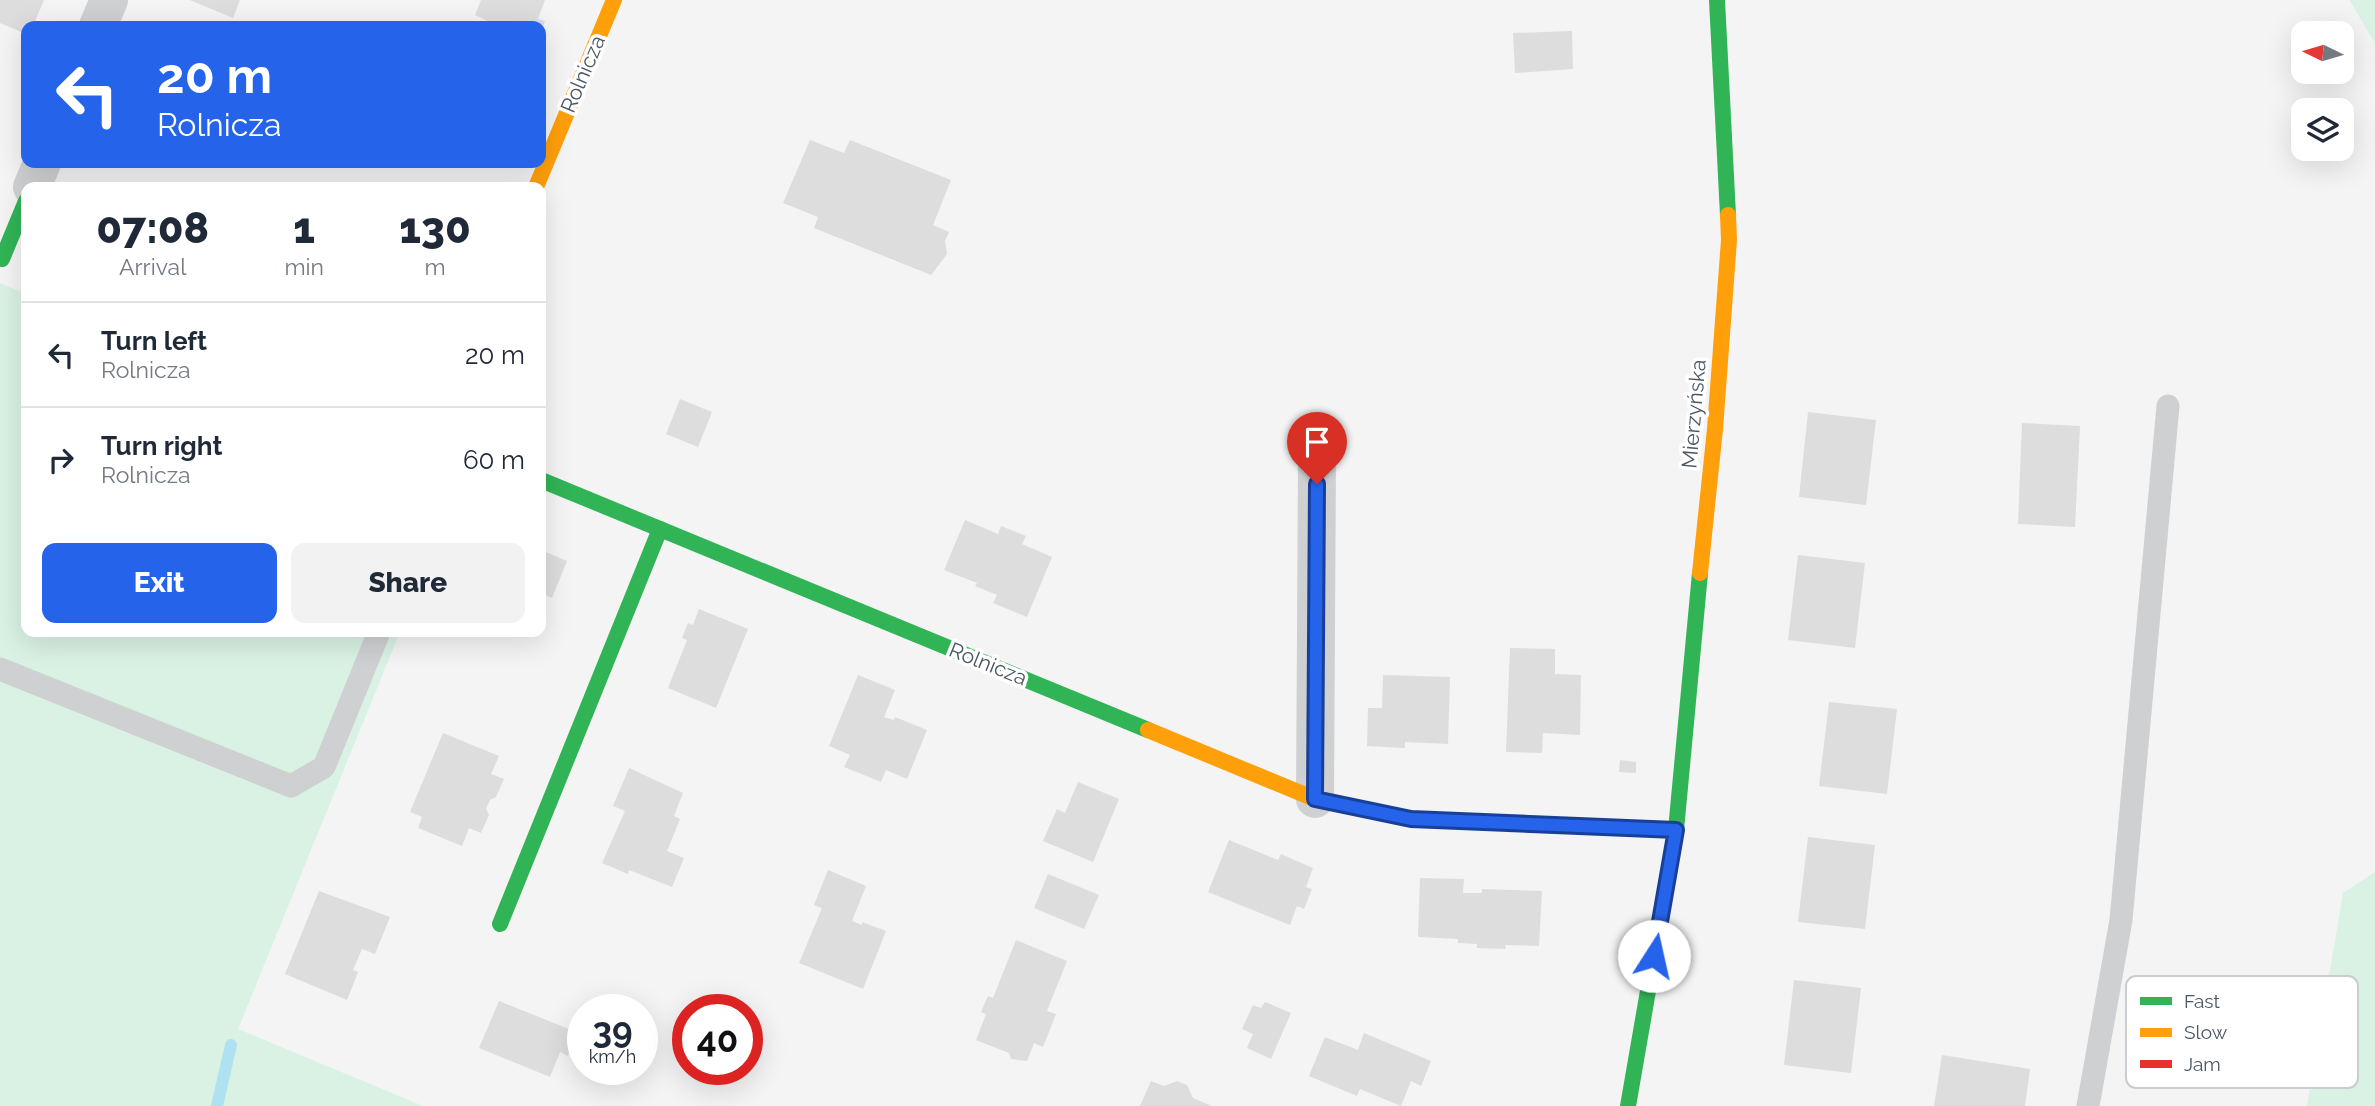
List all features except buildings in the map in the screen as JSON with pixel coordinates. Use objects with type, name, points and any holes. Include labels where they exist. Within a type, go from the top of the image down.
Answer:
[{"type":"street","points":[[100,21],[109,0]]},
{"type":"street","name":"Rolnicza","points":[[546,163],[614,0]]},
{"type":"street","name":"Mierzyńska","points":[[1628,1106],[1676,830],[1689,671],[1715,429],[1729,240],[1717,0]]},
{"type":"street","points":[[10,262],[21,220]]},
{"type":"street","points":[[1315,799],[1317,458]]},
{"type":"street","name":"Rolnicza","points":[[546,482],[1315,799],[1411,819],[1676,830]]},
{"type":"street","points":[[500,924],[660,529]]},
{"type":"lane","points":[[2088,1106],[2121,920],[2168,406]]},
{"type":"lane","points":[[0,669],[291,786],[324,767],[377,637]]},
{"type":"green space","points":[[2375,0],[2375,43],[2350,1]]},
{"type":"green space","points":[[0,283],[21,292],[21,637],[398,637],[238,1029],[423,1106],[0,1106]]},
{"type":"green space","points":[[2375,872],[2375,1106],[2307,1106],[2310,1088],[2358,1088],[2358,976],[2329,976],[2343,893]]},
{"type":"waterway","points":[[217,1106],[231,1045]]},
{"type":"traffic: fast","points":[[1717,0],[1728,215]]},
{"type":"traffic: fast","points":[[2,259],[21,213]]},
{"type":"traffic: fast","points":[[546,482],[1148,730]]},
{"type":"traffic: fast","points":[[500,924],[660,529]]},
{"type":"traffic: fast","points":[[1628,1106],[1676,830],[1700,573]]},
{"type":"traffic: slow","points":[[546,163],[614,0]]},
{"type":"traffic: slow","points":[[538,182],[544,168]]},
{"type":"traffic: slow","points":[[1700,573],[1715,429],[1729,240],[1728,215]]},
{"type":"traffic: slow","points":[[1148,730],[1315,799],[1396,816]]},
{"type":"traffic: jam","points":[[1396,816],[1411,819],[1676,830]]},
{"type":"route","points":[[1317,484],[1315,799],[1411,819],[1676,830],[1654,956]]}]
